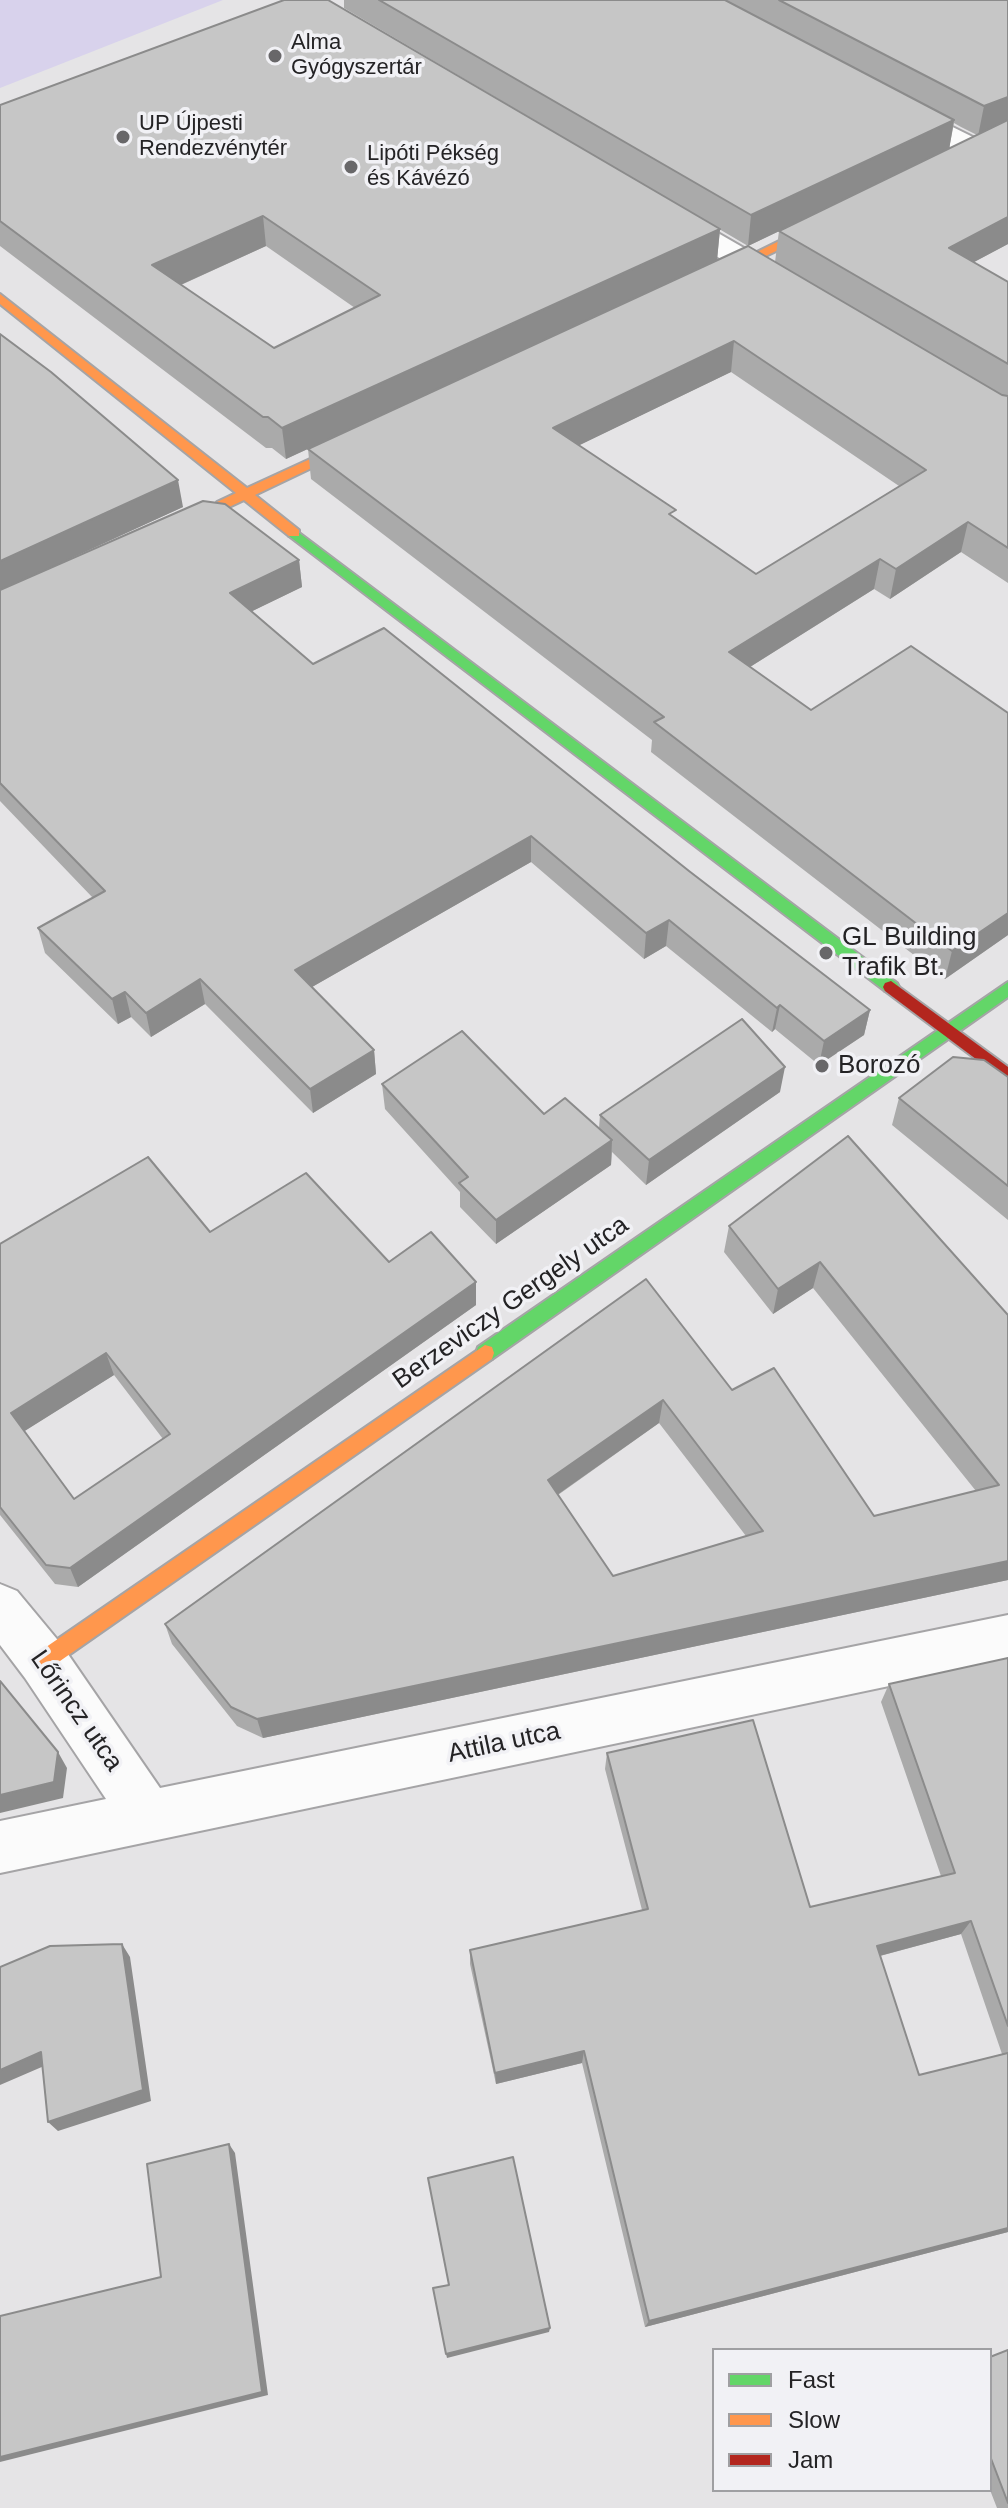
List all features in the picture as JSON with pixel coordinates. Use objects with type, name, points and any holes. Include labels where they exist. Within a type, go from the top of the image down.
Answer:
[{"type":"street","points":[[877,97],[978,148]]},
{"type":"street","points":[[651,205],[811,300]]},
{"type":"street","points":[[688,288],[846,212]]},
{"type":"street","points":[[0,298],[244,495],[1008,1076]]},
{"type":"street","points":[[201,515],[373,435]]},
{"type":"street","name":"Berzeviczy Gergely utca","points":[[43,1661],[1008,988]]},
{"type":"street","name":"Lőrincz utca","points":[[0,1607],[43,1661],[149,1817]]},
{"type":"street","name":"Attila utca","points":[[0,1847],[1008,1638]]},
{"type":"shaded area","points":[[0,0],[223,0],[0,88]]},
{"type":"building","points":[[284,0],[328,0],[720,229],[282,428],[0,221],[0,105]],"holes":[[[263,216],[380,295],[274,348],[152,265]]]},
{"type":"building","points":[[379,0],[725,0],[954,120],[751,215]]},
{"type":"building","points":[[779,0],[1008,0],[1008,97],[984,106]]},
{"type":"building","points":[[1008,120],[1008,217],[949,248],[1008,282],[1008,364],[779,231]]},
{"type":"building","points":[[748,246],[1008,396],[1008,548],[968,522],[896,569],[880,559],[729,652],[811,710],[911,646],[1008,713],[1008,913],[952,951],[654,722],[664,717],[308,449]],"holes":[[[734,341],[926,470],[756,574],[669,514],[676,510],[553,428]]]},
{"type":"building","points":[[0,334],[51,372],[178,480],[0,561]]},
{"type":"building","points":[[203,501],[225,504],[299,560],[230,593],[313,664],[384,628],[689,871],[870,1010],[824,1041],[780,1005],[777,1008],[669,920],[646,933],[531,836],[295,970],[374,1050],[310,1089],[200,979],[146,1013],[125,992],[112,999],[38,928],[105,891],[0,783],[0,590]]},
{"type":"building","points":[[742,1019],[785,1067],[649,1160],[600,1115]]},
{"type":"building","points":[[462,1031],[544,1114],[565,1098],[612,1140],[496,1220],[459,1183],[468,1177],[382,1084]]},
{"type":"building","points":[[953,1057],[984,1060],[1008,1077],[1008,1186],[899,1098]]},
{"type":"building","points":[[848,1136],[1008,1315],[1008,1561],[257,1719],[231,1707],[165,1624],[646,1279],[732,1390],[774,1368],[874,1516],[999,1485],[820,1262],[778,1289],[729,1226]],"holes":[[[663,1400],[763,1531],[613,1576],[548,1480]]]},
{"type":"building","points":[[148,1157],[210,1232],[306,1173],[389,1262],[431,1232],[476,1282],[70,1568],[46,1565],[0,1507],[0,1244]],"holes":[[[106,1353],[170,1434],[74,1499],[11,1413]]]},
{"type":"building","points":[[1008,1658],[1008,2026],[971,1921],[877,1946],[919,2075],[1008,2053],[1008,2228],[649,2321],[584,2051],[495,2073],[470,1950],[648,1909],[607,1753],[753,1720],[810,1907],[955,1873],[889,1684]]},
{"type":"building","points":[[0,1681],[58,1752],[54,1782],[0,1795]]},
{"type":"building","points":[[122,1944],[143,2090],[48,2122],[41,2052],[0,2070],[0,1967],[50,1946]]},
{"type":"building","points":[[229,2144],[262,2392],[0,2457],[0,2316],[161,2277],[147,2164]]},
{"type":"building","points":[[513,2157],[550,2328],[446,2354],[433,2288],[449,2285],[428,2178]]},
{"type":"building","points":[[1008,2350],[1008,2503],[992,2461],[992,2356]]},
{"type":"traffic: fast","points":[[294,533],[891,987]]},
{"type":"traffic: fast","points":[[485,1353],[1008,988]]},
{"type":"traffic: slow","points":[[708,279],[830,220]]},
{"type":"traffic: slow","points":[[0,298],[294,533]]},
{"type":"traffic: slow","points":[[222,505],[363,440]]},
{"type":"traffic: slow","points":[[43,1661],[485,1353]]},
{"type":"traffic: jam","points":[[891,987],[1008,1076]]},
{"type":"place","name":"Alma Gyógyszertár","points":[[275,56]]},
{"type":"place","name":"UP Újpesti Rendezvénytér","points":[[123,137]]},
{"type":"place","name":"Lipóti Pékség és Kávézó","points":[[351,167]]},
{"type":"place","name":"GL Building Trafik Bt.","points":[[826,953]]},
{"type":"place","name":"Borozó","points":[[822,1066]]}]
